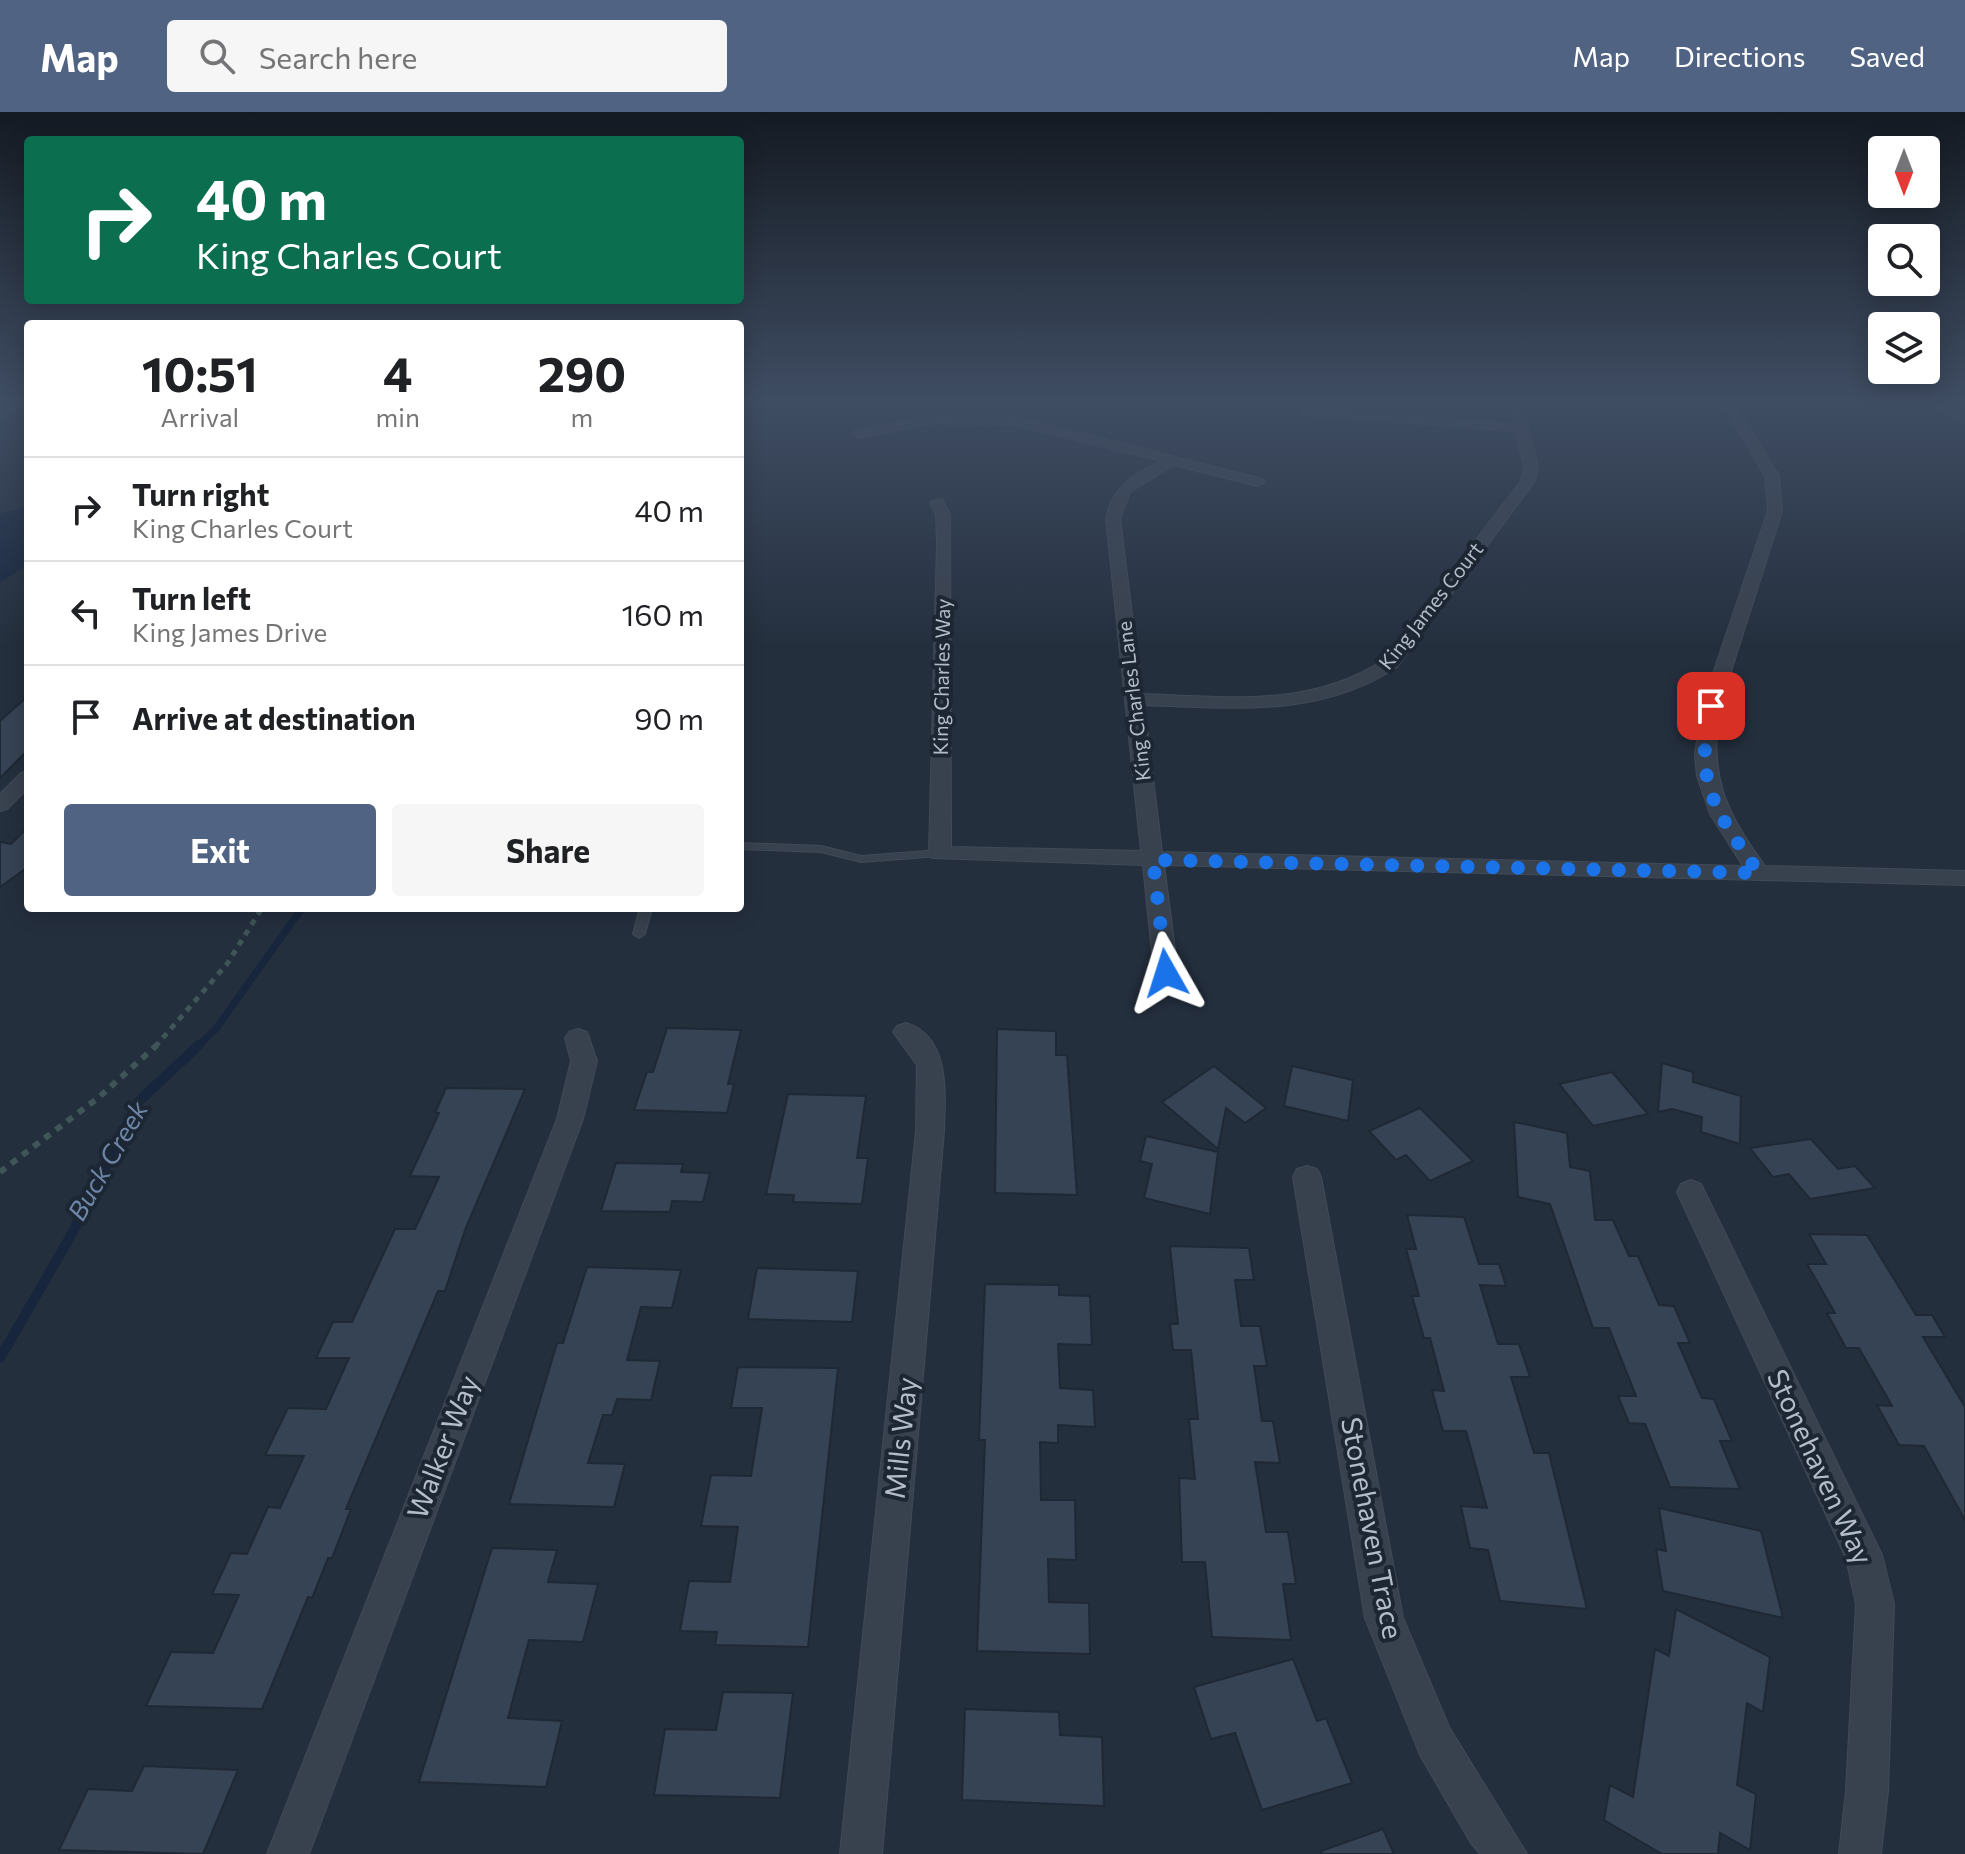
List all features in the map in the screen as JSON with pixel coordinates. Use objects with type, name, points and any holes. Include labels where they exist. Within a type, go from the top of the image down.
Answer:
[{"type":"street","name":"King Charles Lane","points":[[1131,484],[1120,491],[1113,503],[1166,973]]},
{"type":"street","name":"King James Court","points":[[1134,699],[1253,702],[1306,698],[1351,688],[1379,673],[1391,663],[1526,484]]},
{"type":"street","points":[[1759,873],[1720,813],[1703,764],[1703,738],[1775,511],[1773,484]]},
{"type":"street","name":"King Charles Way","points":[[937,502],[943,515],[944,544],[940,853]]},
{"type":"street","points":[[0,805],[24,781]]},
{"type":"street","points":[[940,853],[1965,878]]},
{"type":"street","name":"Mills Way","points":[[861,1854],[930,1131],[931,1067],[928,1055],[906,1032]]},
{"type":"street","name":"Walker Way","points":[[288,1854],[570,1119],[584,1061],[578,1038]]},
{"type":"street","name":"Stonehaven Trace","points":[[1307,1177],[1384,1618],[1404,1678],[1472,1807],[1506,1854]]},
{"type":"street","name":"Stonehaven Way","points":[[1691,1192],[1864,1555],[1871,1578],[1875,1619],[1867,1791],[1860,1854]]},
{"type":"lane","points":[[744,846],[821,849],[861,859],[940,853]]},
{"type":"lane","points":[[639,934],[645,912]]},
{"type":"path","points":[[0,1172],[98,1098],[170,1033],[227,964],[260,912]]},
{"type":"water","points":[[24,507],[24,567],[0,583],[0,514]]},
{"type":"building","points":[[24,700],[24,754],[0,778],[0,721]]},
{"type":"building","points":[[24,831],[24,870],[0,887],[0,842],[11,844]]},
{"type":"building","points":[[667,1028],[741,1030],[728,1084],[734,1084],[727,1113],[634,1110],[647,1072],[653,1072]]},
{"type":"building","points":[[997,1029],[1056,1031],[1056,1055],[1067,1055],[1077,1195],[995,1193]]},
{"type":"building","points":[[1662,1063],[1693,1072],[1693,1082],[1741,1096],[1740,1144],[1701,1132],[1702,1117],[1672,1109],[1658,1112]]},
{"type":"building","points":[[1214,1066],[1266,1108],[1245,1123],[1226,1108],[1218,1149],[1162,1102]]},
{"type":"building","points":[[1292,1066],[1353,1080],[1348,1121],[1284,1106]]},
{"type":"building","points":[[1612,1072],[1648,1114],[1593,1126],[1559,1084]]},
{"type":"building","points":[[446,1088],[525,1089],[465,1230],[445,1291],[438,1291],[346,1509],[351,1509],[332,1558],[328,1558],[312,1598],[308,1597],[262,1709],[146,1706],[171,1652],[213,1653],[239,1595],[212,1594],[231,1553],[247,1554],[268,1507],[280,1508],[304,1456],[265,1455],[288,1408],[326,1409],[349,1358],[316,1358],[333,1322],[352,1322],[395,1229],[415,1229],[439,1177],[410,1176],[439,1113],[435,1113]]},
{"type":"building","points":[[788,1094],[866,1096],[857,1158],[868,1158],[862,1204],[793,1202],[794,1195],[766,1194]]},
{"type":"building","points":[[1420,1108],[1473,1161],[1430,1181],[1406,1155],[1396,1160],[1369,1131]]},
{"type":"building","points":[[1514,1122],[1567,1133],[1570,1167],[1590,1171],[1595,1220],[1613,1220],[1629,1256],[1638,1256],[1659,1305],[1674,1306],[1690,1343],[1678,1343],[1702,1398],[1714,1399],[1732,1441],[1720,1441],[1740,1489],[1670,1487],[1645,1424],[1629,1423],[1618,1396],[1636,1396],[1609,1328],[1593,1328],[1550,1204],[1518,1197]]},
{"type":"building","points":[[1146,1136],[1218,1152],[1210,1214],[1144,1198],[1152,1164],[1140,1161]]},
{"type":"building","points":[[1811,1139],[1838,1169],[1855,1166],[1875,1188],[1810,1199],[1789,1174],[1773,1177],[1750,1148]]},
{"type":"building","points":[[616,1163],[683,1164],[681,1172],[710,1173],[703,1202],[672,1201],[670,1212],[601,1211]]},
{"type":"building","points":[[1407,1215],[1464,1217],[1479,1264],[1499,1264],[1506,1286],[1480,1285],[1498,1344],[1519,1344],[1530,1377],[1511,1377],[1534,1453],[1549,1453],[1587,1609],[1500,1601],[1488,1550],[1470,1548],[1461,1506],[1487,1508],[1466,1431],[1443,1431],[1432,1390],[1444,1391],[1430,1338],[1424,1338],[1412,1296],[1419,1296],[1406,1249],[1416,1249]]},
{"type":"building","points":[[1809,1234],[1867,1235],[1916,1315],[1932,1315],[1945,1337],[1923,1337],[1965,1407],[1965,1520],[1924,1446],[1899,1445],[1877,1405],[1892,1406],[1859,1348],[1846,1348],[1827,1313],[1835,1313],[1807,1264],[1826,1264]]},
{"type":"building","points":[[1170,1246],[1249,1248],[1254,1280],[1235,1280],[1241,1326],[1260,1326],[1267,1366],[1254,1366],[1262,1421],[1273,1421],[1280,1463],[1255,1462],[1266,1532],[1288,1532],[1296,1584],[1283,1584],[1291,1640],[1212,1637],[1205,1562],[1182,1562],[1179,1478],[1195,1479],[1189,1419],[1198,1419],[1191,1350],[1173,1350],[1170,1324],[1178,1324]]},
{"type":"building","points":[[587,1267],[681,1270],[672,1308],[641,1307],[627,1360],[660,1361],[651,1400],[617,1399],[612,1415],[603,1415],[588,1463],[625,1464],[614,1507],[509,1504],[557,1343],[563,1343]]},
{"type":"building","points":[[757,1268],[858,1271],[852,1322],[748,1319]]},
{"type":"building","points":[[985,1284],[1059,1285],[1059,1295],[1090,1296],[1092,1345],[1058,1344],[1060,1388],[1093,1390],[1095,1427],[1058,1425],[1058,1443],[1040,1442],[1041,1500],[1075,1500],[1076,1560],[1048,1559],[1049,1602],[1089,1603],[1090,1654],[977,1651],[985,1440],[979,1440]]},
{"type":"building","points":[[738,1367],[838,1368],[808,1647],[715,1645],[717,1632],[680,1631],[689,1581],[730,1582],[738,1527],[701,1526],[711,1475],[751,1476],[762,1408],[731,1408]]},
{"type":"building","points":[[1659,1508],[1761,1531],[1783,1618],[1663,1591],[1656,1549],[1666,1551]]},
{"type":"building","points":[[492,1548],[557,1550],[548,1582],[598,1584],[583,1642],[529,1640],[508,1718],[562,1721],[546,1787],[419,1782]]},
{"type":"building","points":[[1676,1609],[1770,1657],[1763,1712],[1747,1703],[1737,1785],[1756,1794],[1750,1850],[1720,1833],[1718,1854],[1662,1854],[1604,1820],[1610,1785],[1633,1797],[1655,1649],[1669,1656]]},
{"type":"building","points":[[1293,1659],[1317,1721],[1326,1718],[1352,1783],[1262,1810],[1235,1733],[1211,1739],[1194,1687]]},
{"type":"building","points":[[723,1692],[793,1693],[780,1798],[654,1795],[665,1729],[716,1730]]},
{"type":"building","points":[[965,1709],[1059,1712],[1060,1735],[1102,1737],[1104,1806],[962,1800]]},
{"type":"building","points":[[144,1766],[238,1770],[203,1854],[59,1850],[88,1789],[132,1791]]},
{"type":"building","points":[[1383,1829],[1394,1854],[1322,1854],[1321,1851]]},
{"type":"waterway","name":"Buck Creek","points":[[197,1047],[215,1030],[299,912]]},
{"type":"waterway","name":"Buck Creek","points":[[0,1358],[69,1239],[140,1100],[199,1045]]},
{"type":"route","points":[[1166,973],[1153,860],[1759,873],[1733,836],[1706,781],[1703,738],[1711,706]]}]
